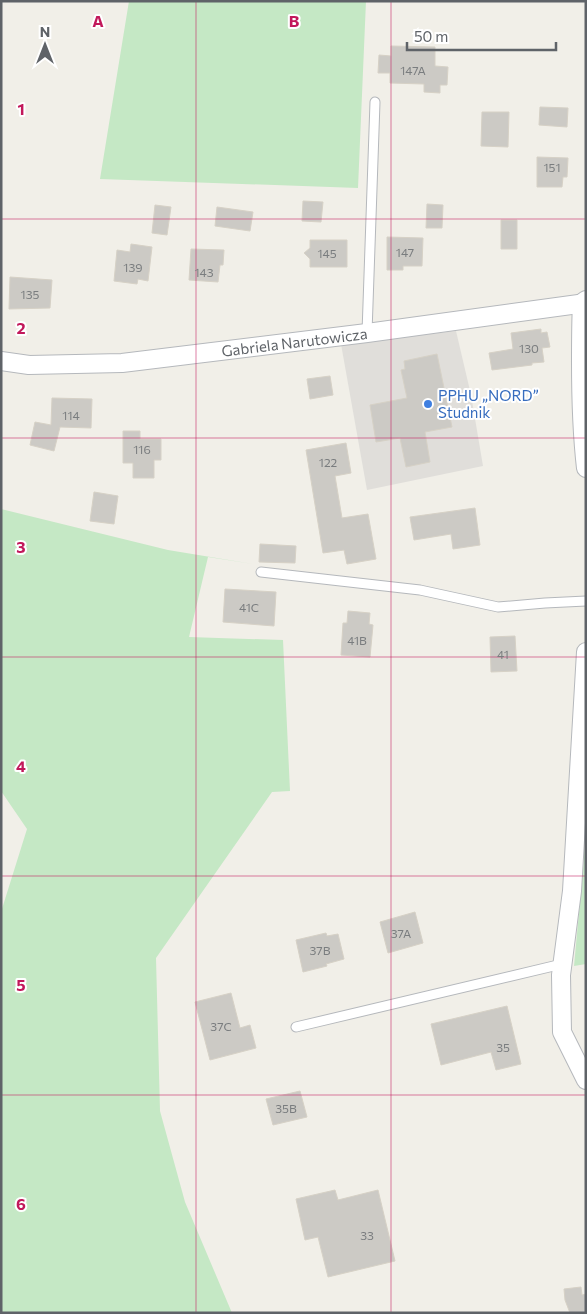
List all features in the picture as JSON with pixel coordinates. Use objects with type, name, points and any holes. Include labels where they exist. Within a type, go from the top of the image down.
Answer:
[{"type":"street","name":"Gabriela Narutowicza","points":[[1,362],[29,364],[122,363],[367,333],[585,302]]},
{"type":"street","points":[[585,302],[581,393],[586,468]]},
{"type":"street","points":[[586,652],[572,892],[561,975],[562,1032],[586,1080]]},
{"type":"lane","points":[[367,333],[375,102]]},
{"type":"lane","points":[[261,572],[420,590],[498,607],[586,601]]},
{"type":"lane","points":[[296,1027],[562,964]]},
{"type":"shaded area","points":[[456,331],[471,395],[483,466],[367,490],[341,344]]},
{"type":"green space","points":[[129,1],[366,1],[358,188],[100,179]]},
{"type":"green space","points":[[1,509],[168,550],[253,564],[208,557],[189,637],[283,640],[290,791],[272,792],[156,958],[160,1111],[185,1202],[232,1313],[1,1313],[1,912],[27,829],[1,791]]},
{"type":"green space","points":[[586,837],[586,964],[574,966]]},
{"type":"building","points":[[391,46],[435,47],[435,66],[448,67],[447,85],[440,85],[440,93],[424,92],[424,84],[390,83],[390,73],[378,73],[379,55],[391,56]]},
{"type":"building","points":[[540,107],[568,108],[567,127],[539,125]]},
{"type":"building","points":[[482,112],[509,112],[508,147],[481,146]]},
{"type":"building","points":[[537,157],[568,158],[567,177],[563,177],[562,187],[537,187]]},
{"type":"building","points":[[303,201],[323,202],[321,222],[302,221]]},
{"type":"building","points":[[427,204],[443,205],[442,228],[426,228]]},
{"type":"building","points":[[155,205],[171,207],[167,235],[152,233]]},
{"type":"building","points":[[217,207],[253,212],[250,231],[215,226]]},
{"type":"building","points":[[501,220],[517,220],[517,249],[501,249]]},
{"type":"building","points":[[387,237],[423,238],[422,266],[403,266],[403,270],[387,270]]},
{"type":"building","points":[[310,240],[347,240],[347,267],[310,267],[310,259],[304,253],[310,248]]},
{"type":"building","points":[[131,244],[152,247],[148,281],[138,279],[137,284],[114,281],[117,250],[130,252]]},
{"type":"building","points":[[191,249],[224,250],[223,265],[220,265],[218,282],[189,280]]},
{"type":"building","points":[[10,277],[52,280],[50,308],[9,309]]},
{"type":"building","points":[[541,329],[541,333],[547,332],[550,347],[542,348],[544,362],[492,370],[489,353],[513,349],[511,333]]},
{"type":"building","name":"PPHU „NORD” Studnik","points":[[437,354],[452,427],[425,432],[430,462],[406,467],[400,438],[376,442],[370,405],[407,398],[401,370],[405,369],[404,361]]},
{"type":"building","points":[[330,376],[333,395],[310,399],[307,379]]},
{"type":"building","points":[[52,398],[92,399],[91,428],[60,427],[54,451],[30,445],[35,422],[51,425]]},
{"type":"building","points":[[123,431],[140,431],[140,439],[161,439],[161,460],[154,460],[154,478],[133,478],[133,463],[123,463]]},
{"type":"building","points":[[346,443],[351,473],[335,476],[342,518],[368,514],[376,559],[347,564],[344,550],[323,553],[306,450]]},
{"type":"building","points":[[94,492],[118,496],[114,524],[90,521]]},
{"type":"building","points":[[475,508],[480,545],[453,549],[451,534],[414,540],[410,517]]},
{"type":"building","points":[[260,544],[296,546],[295,563],[259,562]]},
{"type":"building","points":[[225,589],[276,592],[274,626],[223,622]]},
{"type":"building","points":[[348,611],[370,613],[369,624],[373,625],[370,657],[341,655],[343,623],[347,623]]},
{"type":"building","points":[[515,636],[517,671],[491,672],[490,637]]},
{"type":"building","points":[[415,912],[423,943],[388,953],[380,922]]},
{"type":"building","points":[[326,933],[327,936],[338,934],[344,959],[326,964],[327,966],[303,972],[296,940]]},
{"type":"building","points":[[231,993],[240,1028],[250,1025],[256,1048],[210,1060],[195,1002]]},
{"type":"building","points":[[507,1006],[521,1064],[496,1070],[491,1052],[441,1065],[431,1024]]},
{"type":"building","points":[[300,1091],[307,1117],[273,1125],[266,1099]]},
{"type":"building","points":[[335,1190],[338,1200],[378,1190],[395,1261],[328,1277],[318,1237],[305,1240],[296,1199]]},
{"type":"building","points":[[581,1287],[582,1295],[586,1294],[586,1313],[570,1313],[565,1300],[564,1289]]},
{"type":"place","name":"PPHU „NORD” Studnik","points":[[428,404]]}]
